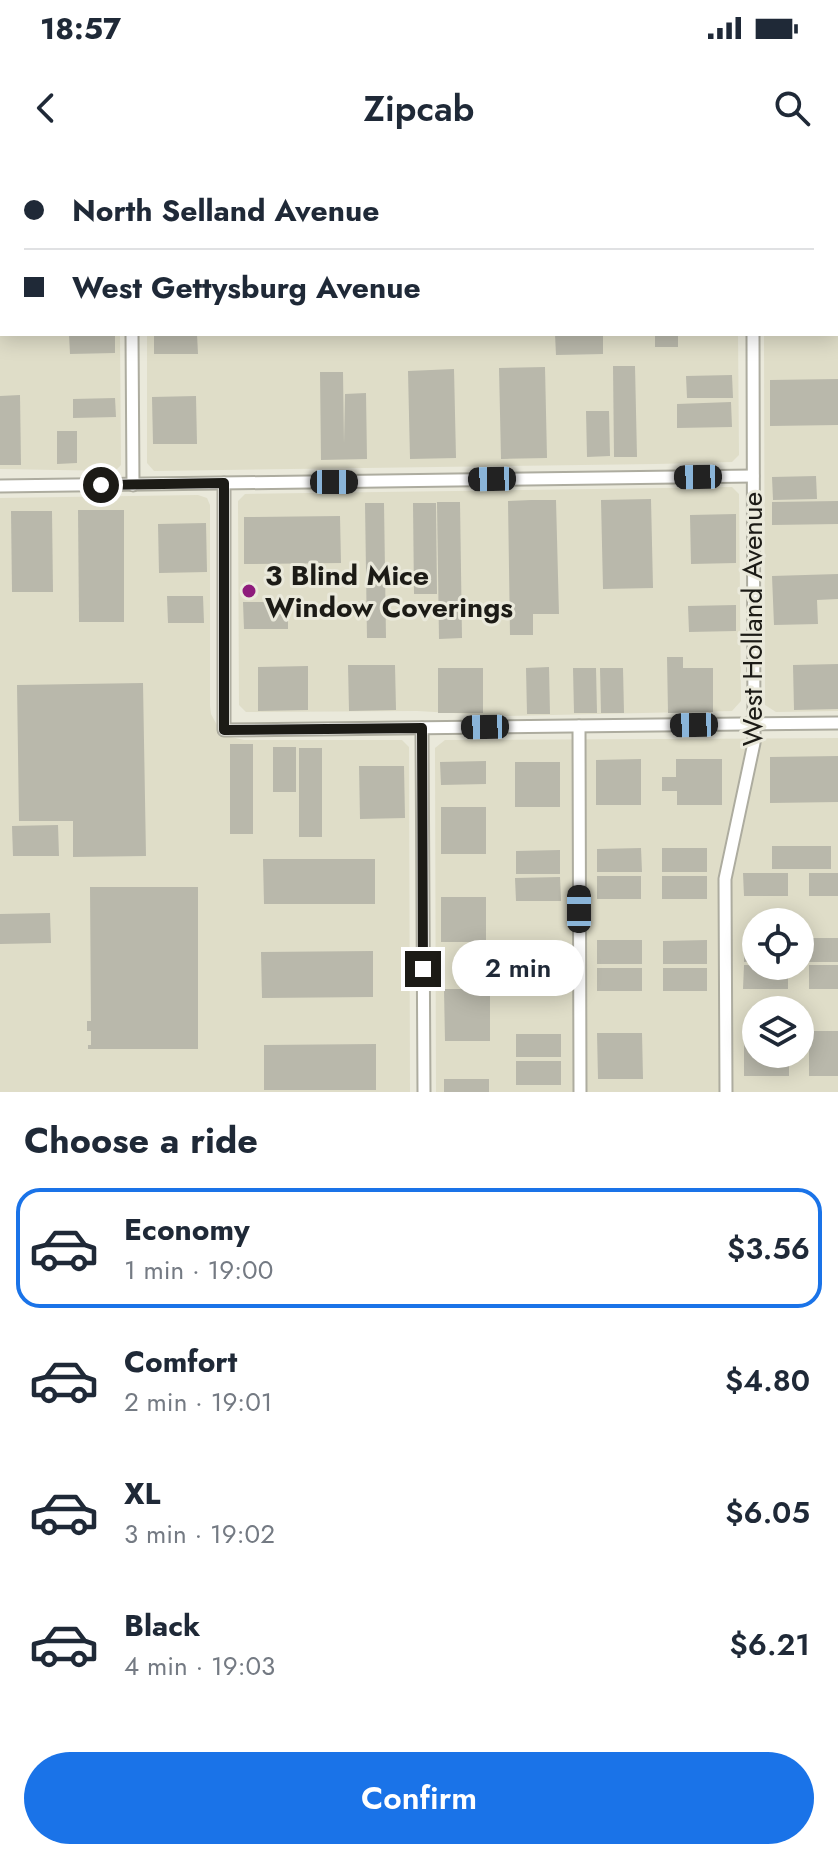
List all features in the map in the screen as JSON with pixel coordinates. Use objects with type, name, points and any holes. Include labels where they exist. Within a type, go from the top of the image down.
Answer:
[{"type":"street","points":[[132,336],[133,485]]},
{"type":"street","name":"West Holland Avenue","points":[[726,1092],[725,879],[751,762],[754,724],[753,336]]},
{"type":"street","points":[[0,486],[753,476]]},
{"type":"street","points":[[224,483],[224,730],[838,723]]},
{"type":"street","points":[[579,726],[580,1092]]},
{"type":"street","points":[[422,728],[424,1092]]},
{"type":"shaded area","points":[[0,336],[120,336],[121,465],[115,471],[0,469]]},
{"type":"shaded area","points":[[147,336],[738,336],[739,455],[732,462],[154,471],[147,463]]},
{"type":"shaded area","points":[[764,336],[838,336],[838,711],[776,712],[765,705]]},
{"type":"shaded area","points":[[732,487],[739,494],[741,701],[732,711],[506,716],[417,711],[246,712],[239,705],[238,501],[245,494]]},
{"type":"shaded area","points":[[198,495],[207,498],[210,505],[210,706],[218,727],[231,737],[244,740],[402,740],[409,747],[410,1092],[0,1092],[0,498]]},
{"type":"shaded area","points":[[838,738],[838,1092],[436,1092],[435,748],[445,740]]},
{"type":"building","points":[[69,336],[115,336],[115,353],[70,354]]},
{"type":"building","points":[[154,336],[197,336],[198,354],[154,354]]},
{"type":"building","points":[[555,336],[603,336],[603,354],[556,355]]},
{"type":"building","points":[[655,336],[678,336],[678,347],[655,347]]},
{"type":"building","points":[[613,366],[635,366],[637,457],[614,457]]},
{"type":"building","points":[[545,367],[547,458],[501,459],[499,368]]},
{"type":"building","points":[[454,369],[456,458],[410,459],[408,371]]},
{"type":"building","points":[[320,372],[343,372],[344,444],[345,394],[366,393],[367,459],[321,460]]},
{"type":"building","points":[[732,375],[733,398],[687,398],[686,376]]},
{"type":"building","points":[[838,379],[838,425],[770,426],[770,380]]},
{"type":"building","points":[[20,395],[21,465],[0,465],[0,396]]},
{"type":"building","points":[[196,396],[197,444],[153,444],[152,397]]},
{"type":"building","points":[[115,398],[116,417],[73,418],[73,399]]},
{"type":"building","points":[[731,402],[732,427],[677,428],[677,404]]},
{"type":"building","points":[[586,411],[609,411],[610,456],[587,457]]},
{"type":"building","points":[[57,431],[77,431],[77,463],[57,464]]},
{"type":"building","points":[[816,476],[817,499],[773,500],[772,477]]},
{"type":"building","points":[[651,499],[653,588],[603,589],[601,500]]},
{"type":"building","points":[[556,500],[559,614],[533,614],[533,635],[510,635],[508,501]]},
{"type":"building","points":[[838,501],[838,524],[772,525],[772,502]]},
{"type":"building","points":[[437,502],[460,502],[462,638],[439,639]]},
{"type":"building","points":[[365,503],[384,503],[386,638],[367,638]]},
{"type":"building","points":[[413,503],[436,503],[437,594],[414,594]]},
{"type":"building","points":[[78,510],[124,510],[124,622],[79,622]]},
{"type":"building","points":[[11,511],[52,511],[53,592],[12,592]]},
{"type":"building","points":[[736,514],[736,563],[691,564],[690,515]]},
{"type":"building","points":[[340,516],[341,563],[244,564],[244,517]]},
{"type":"building","points":[[206,523],[207,572],[159,573],[158,524]]},
{"type":"building","points":[[838,574],[838,599],[817,600],[818,624],[774,625],[772,576]]},
{"type":"building","points":[[167,596],[203,596],[204,623],[168,623]]},
{"type":"building","points":[[243,602],[288,602],[288,629],[244,629]]},
{"type":"building","points":[[736,605],[736,631],[689,632],[688,606]]},
{"type":"building","points":[[667,657],[683,657],[683,668],[713,668],[713,712],[668,713]]},
{"type":"building","points":[[838,664],[838,709],[794,710],[793,665]]},
{"type":"building","points":[[348,665],[395,665],[396,710],[349,711]]},
{"type":"building","points":[[308,666],[308,710],[258,711],[258,667]]},
{"type":"building","points":[[549,667],[550,714],[527,714],[526,668]]},
{"type":"building","points":[[438,668],[483,668],[483,713],[438,713]]},
{"type":"building","points":[[573,668],[596,668],[597,713],[574,713]]},
{"type":"building","points":[[600,668],[623,668],[624,713],[601,713]]},
{"type":"building","points":[[143,683],[146,856],[73,857],[73,821],[19,821],[17,685]]},
{"type":"building","points":[[230,744],[253,744],[253,834],[230,834]]},
{"type":"building","points":[[273,747],[296,747],[296,792],[273,792]]},
{"type":"building","points":[[299,748],[322,748],[322,837],[299,837]]},
{"type":"building","points":[[838,756],[838,802],[770,803],[770,757]]},
{"type":"building","points":[[641,759],[641,805],[596,805],[596,760]]},
{"type":"building","points":[[676,759],[722,759],[722,805],[677,805],[677,791],[662,791],[662,777],[676,777]]},
{"type":"building","points":[[486,761],[486,784],[441,785],[440,762]]},
{"type":"building","points":[[515,762],[560,762],[560,807],[515,807]]},
{"type":"building","points":[[359,766],[404,766],[405,818],[360,819]]},
{"type":"building","points":[[441,807],[486,807],[486,854],[441,854]]},
{"type":"building","points":[[58,825],[59,856],[13,856],[12,826]]},
{"type":"building","points":[[772,846],[831,846],[831,869],[772,869]]},
{"type":"building","points":[[641,848],[642,872],[597,872],[597,849]]},
{"type":"building","points":[[662,848],[707,848],[707,872],[662,872]]},
{"type":"building","points":[[560,850],[560,874],[516,874],[516,851]]},
{"type":"building","points":[[263,859],[375,859],[375,904],[264,904]]},
{"type":"building","points":[[743,873],[788,873],[788,896],[744,896]]},
{"type":"building","points":[[809,873],[838,873],[838,896],[809,896]]},
{"type":"building","points":[[597,876],[641,876],[641,899],[597,899]]},
{"type":"building","points":[[662,876],[707,876],[707,899],[662,899]]},
{"type":"building","points":[[560,877],[561,901],[516,901],[515,878]]},
{"type":"building","points":[[90,887],[198,887],[198,1049],[88,1049],[91,1045],[91,1031],[87,1031],[87,1021],[91,1021]]},
{"type":"building","points":[[441,897],[486,897],[486,942],[441,942]]},
{"type":"building","points":[[50,913],[51,943],[0,944],[0,914]]},
{"type":"building","points":[[814,938],[838,938],[838,962],[814,962]]},
{"type":"building","points":[[597,940],[642,940],[642,964],[597,964]]},
{"type":"building","points":[[707,940],[707,964],[663,964],[663,941]]},
{"type":"building","points":[[516,942],[560,942],[560,965],[516,966]]},
{"type":"building","points":[[373,951],[373,997],[262,998],[261,952]]},
{"type":"building","points":[[814,965],[838,965],[838,989],[809,989],[809,980],[814,980]]},
{"type":"building","points":[[597,968],[642,968],[642,991],[597,991]]},
{"type":"building","points":[[663,968],[707,968],[707,991],[663,991]]},
{"type":"building","points":[[516,969],[561,969],[561,993],[516,993]]},
{"type":"building","points":[[743,980],[788,980],[788,989],[743,989]]},
{"type":"building","points":[[444,989],[490,989],[490,1041],[445,1041]]},
{"type":"building","points":[[814,1031],[838,1031],[838,1076],[809,1076],[809,1068],[814,1068]]},
{"type":"building","points":[[597,1033],[642,1033],[643,1079],[598,1079]]},
{"type":"building","points":[[516,1034],[561,1034],[561,1057],[516,1057]]},
{"type":"building","points":[[376,1044],[376,1090],[264,1090],[264,1045]]},
{"type":"building","points":[[516,1061],[561,1061],[561,1085],[516,1085]]},
{"type":"building","points":[[744,1068],[789,1068],[789,1076],[744,1076]]},
{"type":"building","points":[[444,1079],[489,1079],[489,1092],[444,1092]]},
{"type":"place","name":"3 Blind Mice Window Coverings","points":[[249,591]]},
{"type":"route","points":[[101,485],[224,483],[224,730],[422,728],[423,969]]}]
